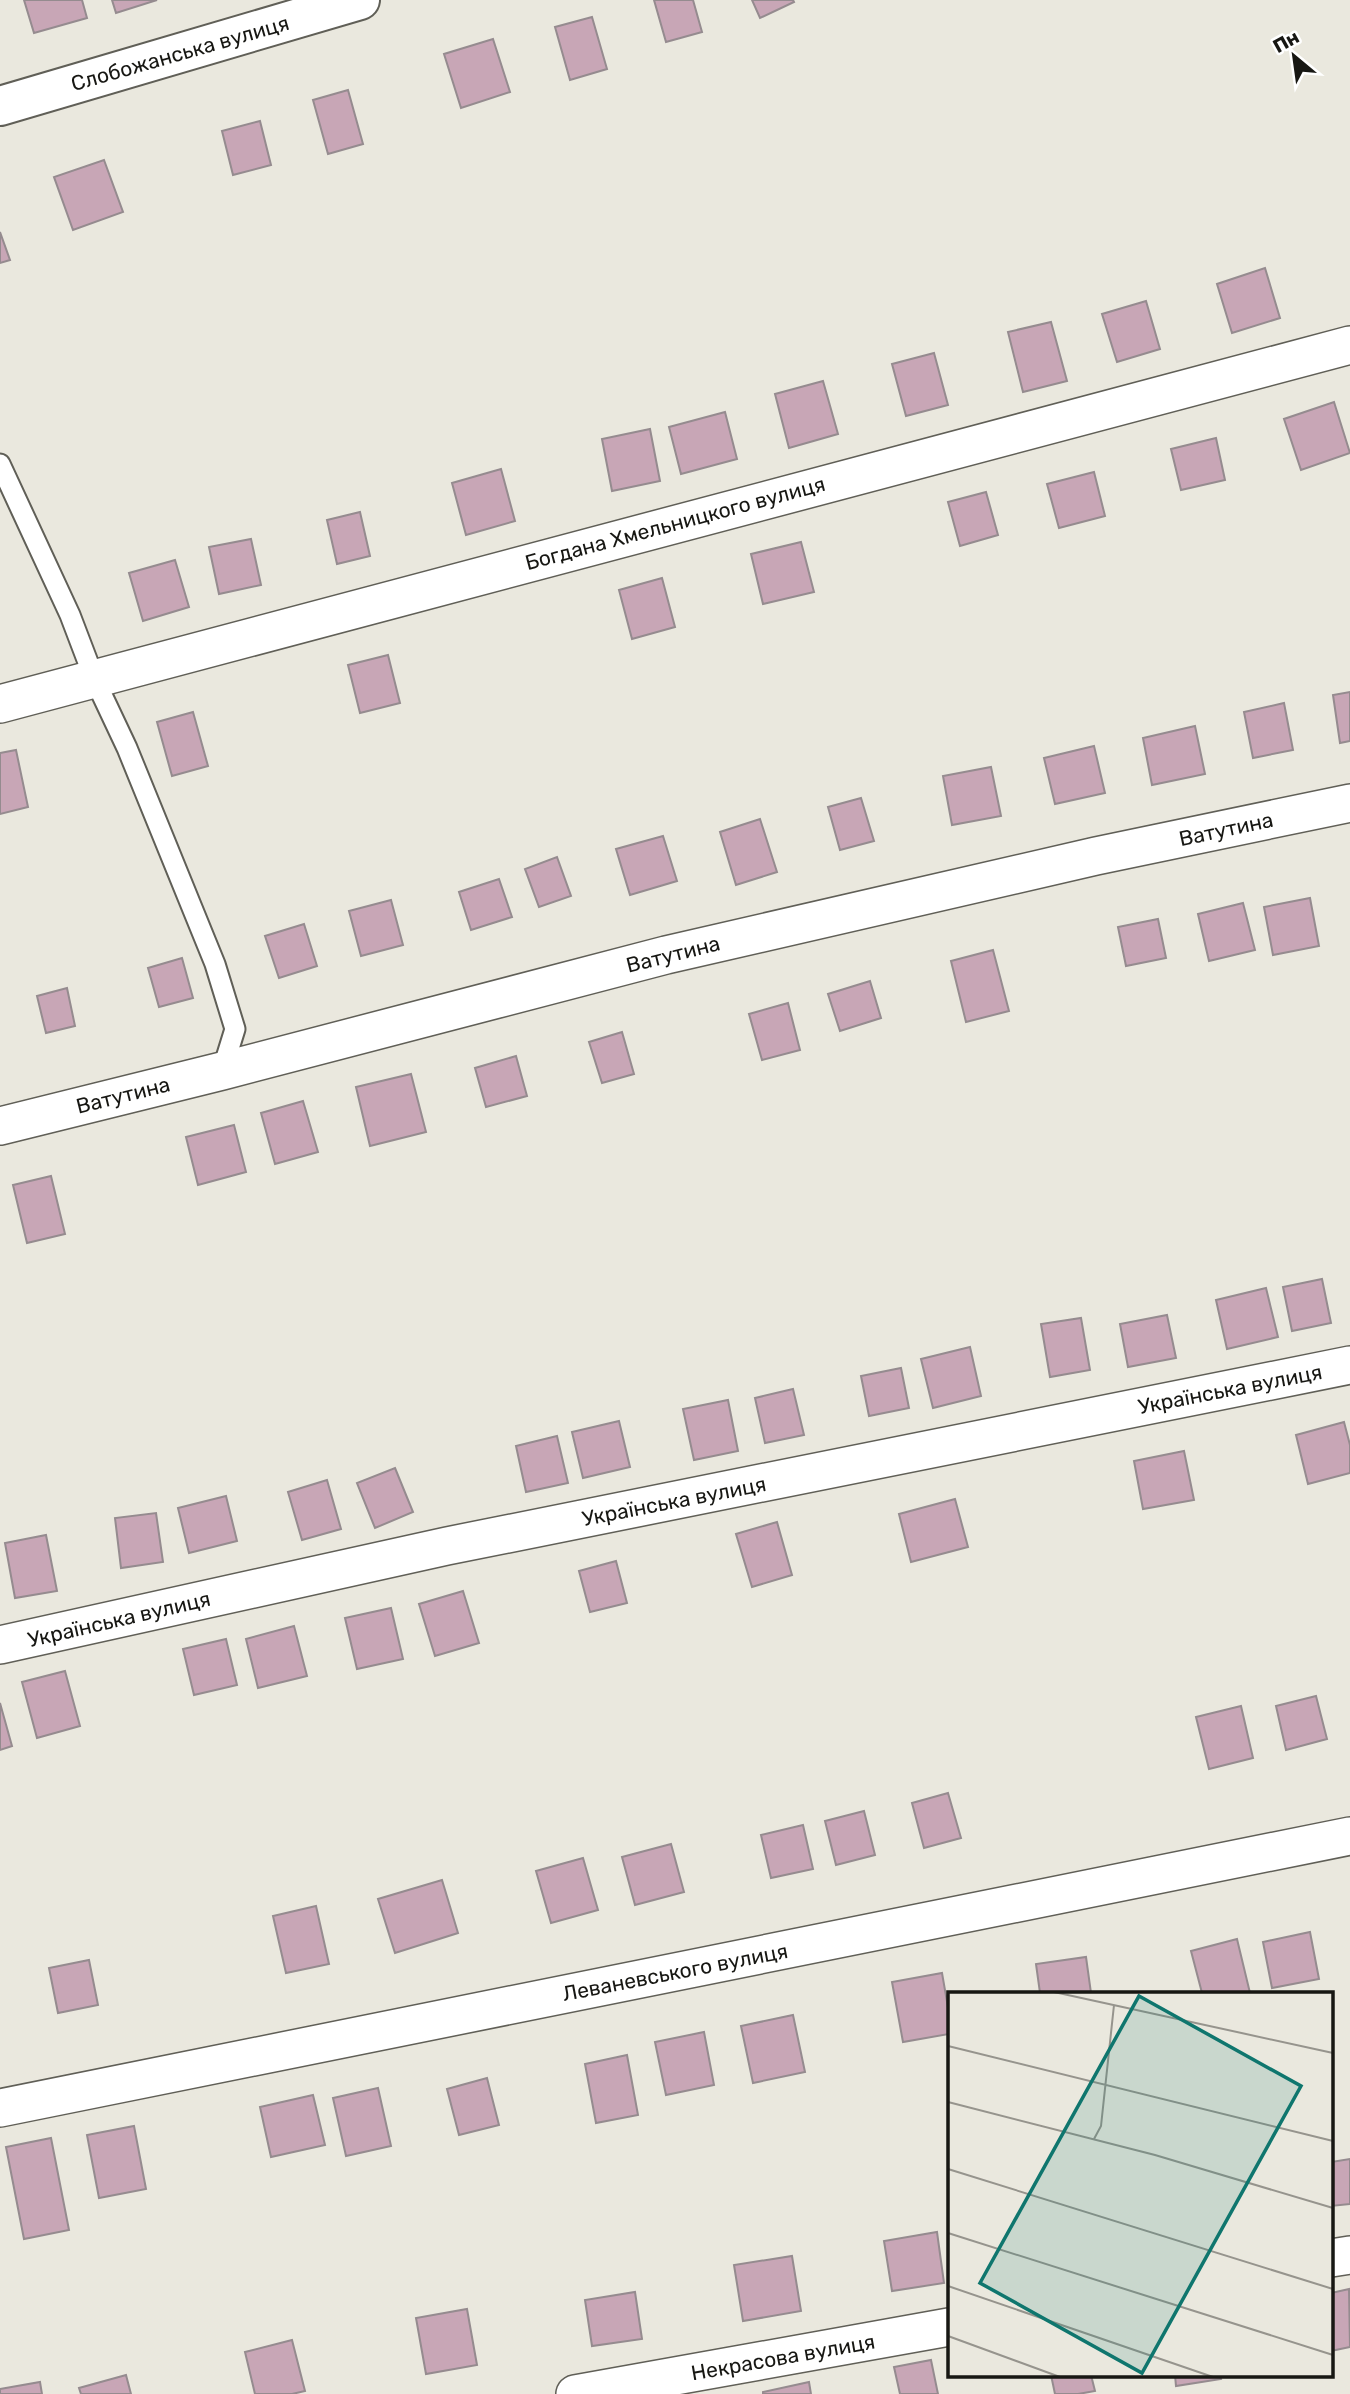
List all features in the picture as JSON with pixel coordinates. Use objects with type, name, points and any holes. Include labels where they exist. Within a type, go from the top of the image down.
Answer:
[{"type":"main road","name":"Слобожанська вулиця","points":[[0,106],[360,0]]},
{"type":"street","name":"Богдана Хмельницкого вулиця","points":[[0,704],[1350,345]]},
{"type":"street","name":"Ватутина","points":[[0,1126],[666,955],[1082,859],[1350,803]]},
{"type":"street","name":"Українська вулиця","points":[[0,1645],[447,1546],[1350,1365]]},
{"type":"street","name":"Леваневського вулиця","points":[[0,2108],[1350,1836]]},
{"type":"street","points":[[1332,2259],[1350,2255]]},
{"type":"street","name":"Некрасова вулиця","points":[[576,2394],[948,2327]]},
{"type":"lane","points":[[0,464],[70,615],[215,964],[235,1029],[222,1071]]},
{"type":"building","points":[[24,0],[82,0],[87,18],[34,33]]},
{"type":"building","points":[[112,0],[157,0],[116,13]]},
{"type":"building","points":[[654,0],[693,0],[702,32],[666,42]]},
{"type":"building","points":[[752,0],[793,0],[794,2],[760,18]]},
{"type":"building","points":[[592,17],[607,69],[570,80],[555,27]]},
{"type":"building","points":[[493,39],[510,92],[461,108],[444,54]]},
{"type":"building","points":[[348,90],[363,144],[328,154],[313,100]]},
{"type":"building","points":[[260,121],[271,165],[233,175],[222,131]]},
{"type":"building","points":[[104,160],[123,212],[73,230],[54,177]]},
{"type":"building","points":[[0,232],[10,260],[0,263]]},
{"type":"building","points":[[1265,268],[1280,318],[1232,333],[1217,284]]},
{"type":"building","points":[[1146,301],[1160,349],[1117,362],[1102,314]]},
{"type":"building","points":[[1051,322],[1067,381],[1023,392],[1008,332]]},
{"type":"building","points":[[934,353],[948,405],[906,416],[892,364]]},
{"type":"building","points":[[823,381],[838,434],[789,448],[775,394]]},
{"type":"building","points":[[1334,402],[1350,453],[1301,470],[1284,419]]},
{"type":"building","points":[[725,412],[737,459],[681,474],[669,427]]},
{"type":"building","points":[[650,429],[660,481],[612,491],[602,439]]},
{"type":"building","points":[[1216,438],[1225,480],[1181,490],[1171,449]]},
{"type":"building","points":[[501,469],[515,521],[466,535],[452,483]]},
{"type":"building","points":[[1094,472],[1105,516],[1059,528],[1047,484]]},
{"type":"building","points":[[986,492],[998,535],[960,546],[948,502]]},
{"type":"building","points":[[360,512],[370,556],[337,564],[327,520]]},
{"type":"building","points":[[251,539],[261,585],[219,594],[209,547]]},
{"type":"building","points":[[801,542],[814,592],[763,604],[751,554]]},
{"type":"building","points":[[175,560],[189,607],[143,621],[129,573]]},
{"type":"building","points":[[662,578],[675,627],[632,639],[619,590]]},
{"type":"building","points":[[388,655],[400,703],[360,713],[348,665]]},
{"type":"building","points":[[1350,692],[1350,741],[1340,743],[1333,695]]},
{"type":"building","points":[[1284,703],[1293,750],[1253,758],[1244,712]]},
{"type":"building","points":[[193,712],[208,766],[172,776],[157,722]]},
{"type":"building","points":[[1195,726],[1205,774],[1152,785],[1143,738]]},
{"type":"building","points":[[1094,746],[1105,793],[1055,804],[1044,758]]},
{"type":"building","points":[[16,750],[28,807],[0,814],[0,753]]},
{"type":"building","points":[[991,767],[1001,816],[952,825],[943,776]]},
{"type":"building","points":[[861,798],[874,841],[840,850],[828,807]]},
{"type":"building","points":[[760,819],[777,872],[736,885],[720,832]]},
{"type":"building","points":[[663,836],[677,881],[630,895],[616,849]]},
{"type":"building","points":[[557,857],[571,896],[539,907],[525,869]]},
{"type":"building","points":[[499,879],[512,917],[471,930],[459,892]]},
{"type":"building","points":[[1310,898],[1319,946],[1273,955],[1264,907]]},
{"type":"building","points":[[391,900],[403,945],[361,956],[349,911]]},
{"type":"building","points":[[1243,903],[1255,950],[1209,961],[1198,914]]},
{"type":"building","points":[[1158,919],[1166,958],[1126,966],[1118,927]]},
{"type":"building","points":[[304,924],[317,966],[279,978],[265,936]]},
{"type":"building","points":[[993,950],[1009,1011],[966,1022],[951,961]]},
{"type":"building","points":[[182,958],[193,998],[159,1007],[148,968]]},
{"type":"building","points":[[870,981],[881,1018],[840,1031],[828,994]]},
{"type":"building","points":[[67,988],[75,1026],[46,1033],[37,996]]},
{"type":"building","points":[[788,1003],[800,1050],[762,1060],[749,1014]]},
{"type":"building","points":[[622,1032],[634,1074],[602,1083],[589,1042]]},
{"type":"building","points":[[516,1056],[527,1096],[486,1107],[475,1068]]},
{"type":"building","points":[[411,1074],[426,1132],[370,1146],[356,1087]]},
{"type":"building","points":[[303,1101],[318,1152],[275,1164],[261,1113]]},
{"type":"building","points":[[234,1125],[246,1172],[198,1185],[186,1137]]},
{"type":"building","points":[[51,1176],[65,1234],[27,1243],[13,1185]]},
{"type":"building","points":[[1322,1279],[1331,1323],[1292,1331],[1283,1287]]},
{"type":"building","points":[[1266,1288],[1278,1337],[1227,1349],[1216,1300]]},
{"type":"building","points":[[1167,1315],[1176,1358],[1128,1367],[1120,1324]]},
{"type":"building","points":[[1081,1318],[1090,1370],[1050,1377],[1041,1324]]},
{"type":"building","points":[[970,1347],[981,1396],[933,1408],[921,1359]]},
{"type":"building","points":[[901,1368],[909,1408],[869,1416],[861,1376]]},
{"type":"building","points":[[793,1389],[804,1435],[765,1443],[755,1398]]},
{"type":"building","points":[[728,1400],[738,1451],[694,1460],[683,1409]]},
{"type":"building","points":[[619,1421],[630,1467],[583,1478],[572,1432]]},
{"type":"building","points":[[1344,1422],[1350,1445],[1350,1473],[1308,1484],[1296,1435]]},
{"type":"building","points":[[557,1436],[568,1483],[526,1492],[516,1446]]},
{"type":"building","points":[[1184,1451],[1194,1500],[1143,1509],[1134,1461]]},
{"type":"building","points":[[395,1468],[413,1512],[375,1528],[357,1483]]},
{"type":"building","points":[[327,1480],[341,1529],[302,1540],[288,1492]]},
{"type":"building","points":[[226,1496],[237,1541],[189,1553],[178,1508]]},
{"type":"building","points":[[955,1499],[968,1547],[911,1562],[899,1514]]},
{"type":"building","points":[[156,1513],[163,1562],[121,1568],[115,1518]]},
{"type":"building","points":[[777,1522],[792,1575],[752,1587],[736,1534]]},
{"type":"building","points":[[46,1535],[57,1591],[15,1598],[5,1543]]},
{"type":"building","points":[[616,1561],[627,1603],[590,1612],[579,1571]]},
{"type":"building","points":[[463,1591],[479,1643],[435,1656],[419,1604]]},
{"type":"building","points":[[391,1608],[403,1659],[357,1669],[345,1618]]},
{"type":"building","points":[[294,1626],[307,1676],[258,1688],[246,1639]]},
{"type":"building","points":[[226,1639],[237,1685],[194,1695],[183,1649]]},
{"type":"building","points":[[65,1671],[80,1726],[37,1738],[22,1682]]},
{"type":"building","points":[[1316,1696],[1327,1739],[1286,1750],[1276,1706]]},
{"type":"building","points":[[0,1703],[12,1746],[0,1750]]},
{"type":"building","points":[[1241,1706],[1253,1758],[1209,1769],[1196,1717]]},
{"type":"building","points":[[948,1793],[961,1838],[924,1848],[912,1803]]},
{"type":"building","points":[[864,1811],[875,1855],[836,1865],[825,1821]]},
{"type":"building","points":[[803,1825],[813,1869],[771,1878],[761,1835]]},
{"type":"building","points":[[671,1844],[684,1892],[635,1905],[622,1857]]},
{"type":"building","points":[[583,1858],[598,1910],[551,1923],[536,1871]]},
{"type":"building","points":[[442,1880],[458,1933],[395,1953],[378,1899]]},
{"type":"building","points":[[316,1906],[329,1964],[286,1973],[273,1916]]},
{"type":"building","points":[[1310,1932],[1319,1979],[1272,1988],[1263,1942]]},
{"type":"building","points":[[1237,1939],[1250,1992],[1202,1992],[1191,1951]]},
{"type":"building","points":[[1086,1957],[1091,1992],[1040,1992],[1036,1964]]},
{"type":"building","points":[[89,1960],[98,2005],[58,2013],[49,1968]]},
{"type":"building","points":[[942,1973],[948,2007],[948,2034],[903,2042],[892,1982]]},
{"type":"building","points":[[793,2015],[805,2072],[753,2083],[741,2026]]},
{"type":"building","points":[[704,2032],[714,2085],[666,2095],[655,2042]]},
{"type":"building","points":[[627,2055],[638,2115],[596,2123],[585,2064]]},
{"type":"building","points":[[487,2078],[499,2125],[459,2135],[447,2089]]},
{"type":"building","points":[[378,2088],[391,2146],[346,2156],[333,2098]]},
{"type":"building","points":[[313,2095],[325,2145],[271,2157],[260,2107]]},
{"type":"building","points":[[134,2126],[146,2189],[99,2198],[87,2135]]},
{"type":"building","points":[[51,2138],[69,2230],[24,2239],[6,2147]]},
{"type":"building","points":[[1350,2159],[1350,2204],[1332,2206],[1332,2162]]},
{"type":"building","points":[[937,2232],[944,2283],[892,2291],[884,2241]]},
{"type":"building","points":[[792,2256],[801,2311],[743,2321],[734,2265]]},
{"type":"building","points":[[1349,2289],[1350,2347],[1332,2351],[1332,2293]]},
{"type":"building","points":[[635,2292],[642,2339],[592,2346],[585,2300]]},
{"type":"building","points":[[467,2309],[477,2365],[426,2374],[416,2318]]},
{"type":"building","points":[[292,2340],[305,2391],[292,2394],[255,2394],[245,2352]]},
{"type":"building","points":[[931,2360],[938,2394],[900,2394],[894,2367]]},
{"type":"building","points":[[126,2375],[131,2394],[81,2394],[79,2388]]},
{"type":"building","points":[[1051,2376],[1091,2376],[1095,2391],[1055,2394]]},
{"type":"building","points":[[1175,2376],[1220,2376],[1221,2379],[1176,2386]]},
{"type":"building","points":[[40,2382],[42,2394],[0,2394],[0,2389]]},
{"type":"building","points":[[809,2382],[811,2394],[763,2394],[763,2392]]}]
